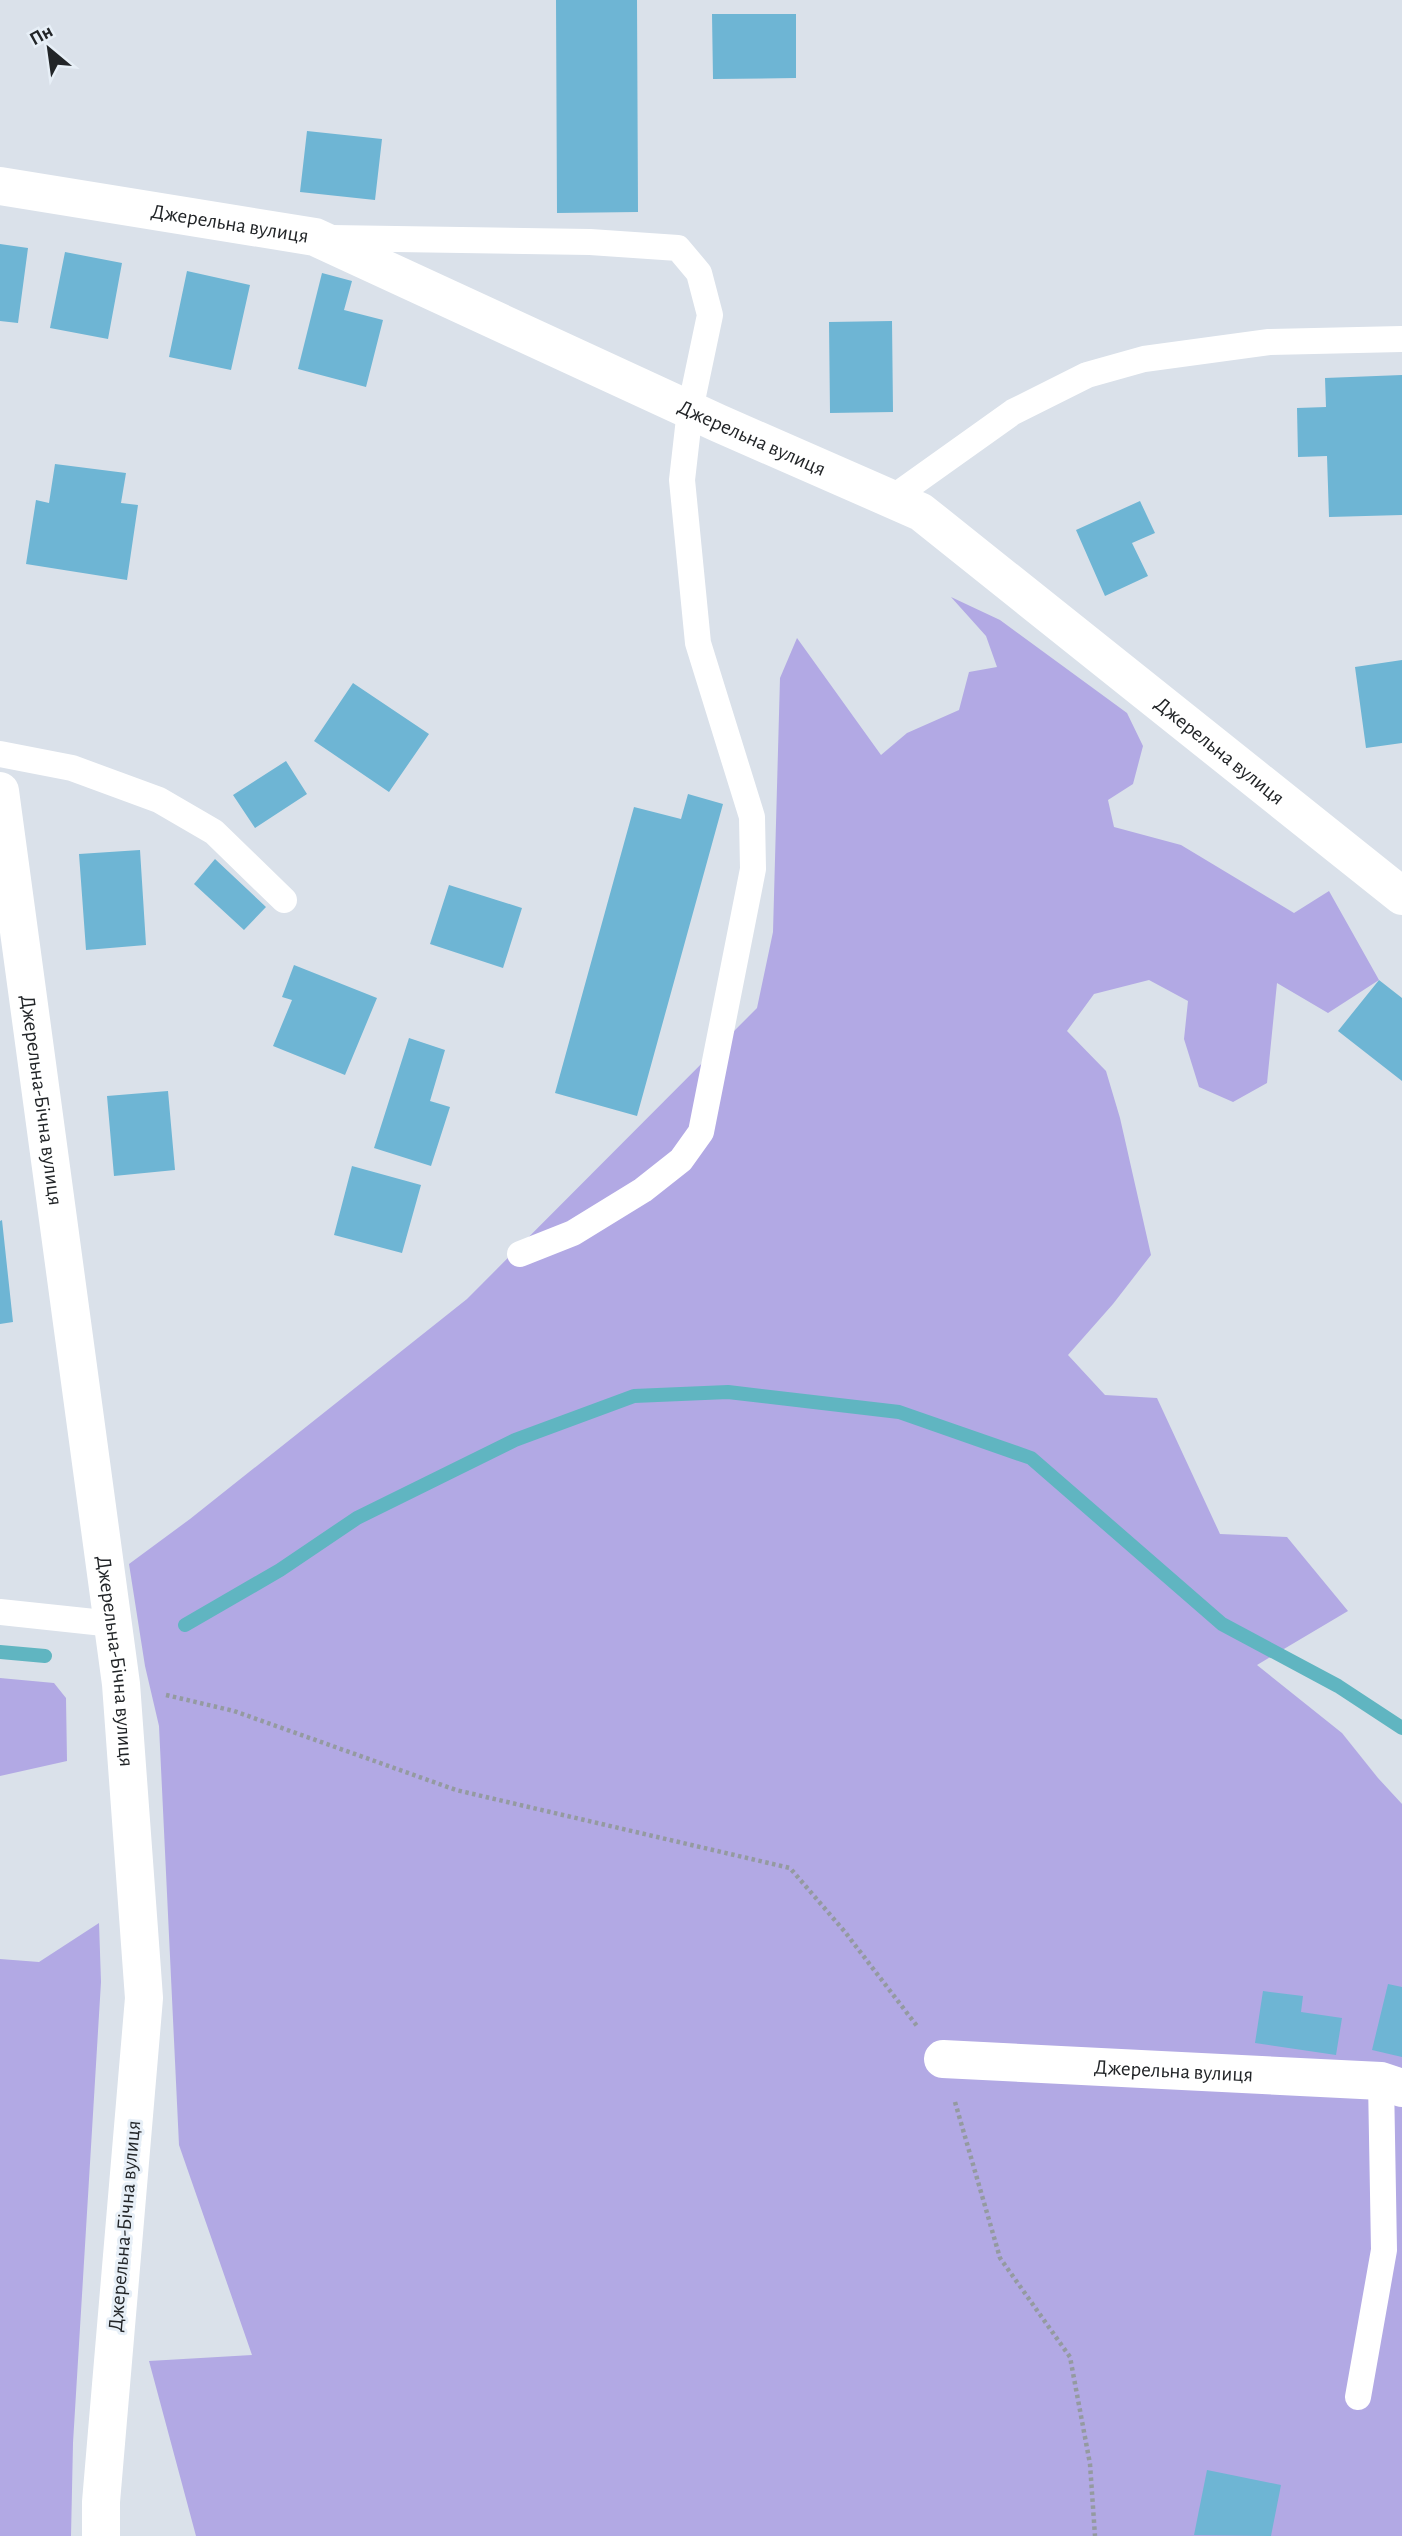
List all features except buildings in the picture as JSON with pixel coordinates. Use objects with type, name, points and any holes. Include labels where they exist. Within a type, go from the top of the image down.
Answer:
[{"type":"street","name":"Джерельна вулиця","points":[[0,186],[315,237],[690,410],[921,512],[1402,895]]},
{"type":"street","name":"Джерельна-Бічна вулиця","points":[[0,791],[121,1684],[144,1997],[101,2502],[101,2536]]},
{"type":"street","name":"Джерельна вулиця","points":[[943,2059],[1392,2084]]},
{"type":"lane","points":[[315,237],[590,242],[678,248],[699,273],[710,315],[690,410],[682,480],[698,643],[752,817],[753,869],[701,1132],[681,1160],[643,1190],[573,1233],[520,1254]]},
{"type":"lane","points":[[891,499],[1013,412],[1087,375],[1144,359],[1269,342],[1402,339]]},
{"type":"lane","points":[[0,754],[72,768],[159,800],[214,832],[284,900]]},
{"type":"lane","points":[[0,1612],[113,1624]]},
{"type":"lane","points":[[1358,2397],[1384,2250],[1392,2084]]},
{"type":"path","points":[[121,1684],[234,1711],[456,1790],[790,1868],[845,1933],[943,2059],[1000,2258],[1070,2357],[1090,2464],[1095,2536]]},
{"type":"shaded area","points":[[951,597],[1000,620],[1127,713],[1143,746],[1133,784],[1108,800],[1114,827],[1181,845],[1294,913],[1329,891],[1379,980],[1328,1013],[1277,983],[1267,1083],[1233,1102],[1199,1087],[1184,1039],[1188,1001],[1149,980],[1094,994],[1067,1031],[1106,1071],[1120,1118],[1151,1255],[1068,1355],[1105,1395],[1157,1398],[1220,1534],[1287,1537],[1348,1611],[1257,1665],[1342,1733],[1402,1804],[1402,2536],[196,2536],[149,2361],[252,2355],[179,2145],[159,1726],[145,1666],[129,1564],[190,1519],[467,1299],[757,1008],[773,932],[780,678],[797,638],[881,755],[907,733],[959,710],[969,672],[997,667],[986,636]]},
{"type":"shaded area","points":[[0,1678],[54,1683],[66,1698],[67,1761],[0,1776]]},
{"type":"shaded area","points":[[99,1923],[101,1982],[73,2443],[71,2536],[0,2536],[0,1959],[39,1962]]},
{"type":"waterway","points":[[185,1625],[280,1570],[357,1518],[515,1440],[634,1396],[728,1392],[899,1412],[1031,1458],[1222,1624],[1338,1686],[1402,1728]]},
{"type":"waterway","points":[[0,1652],[45,1656]]}]
